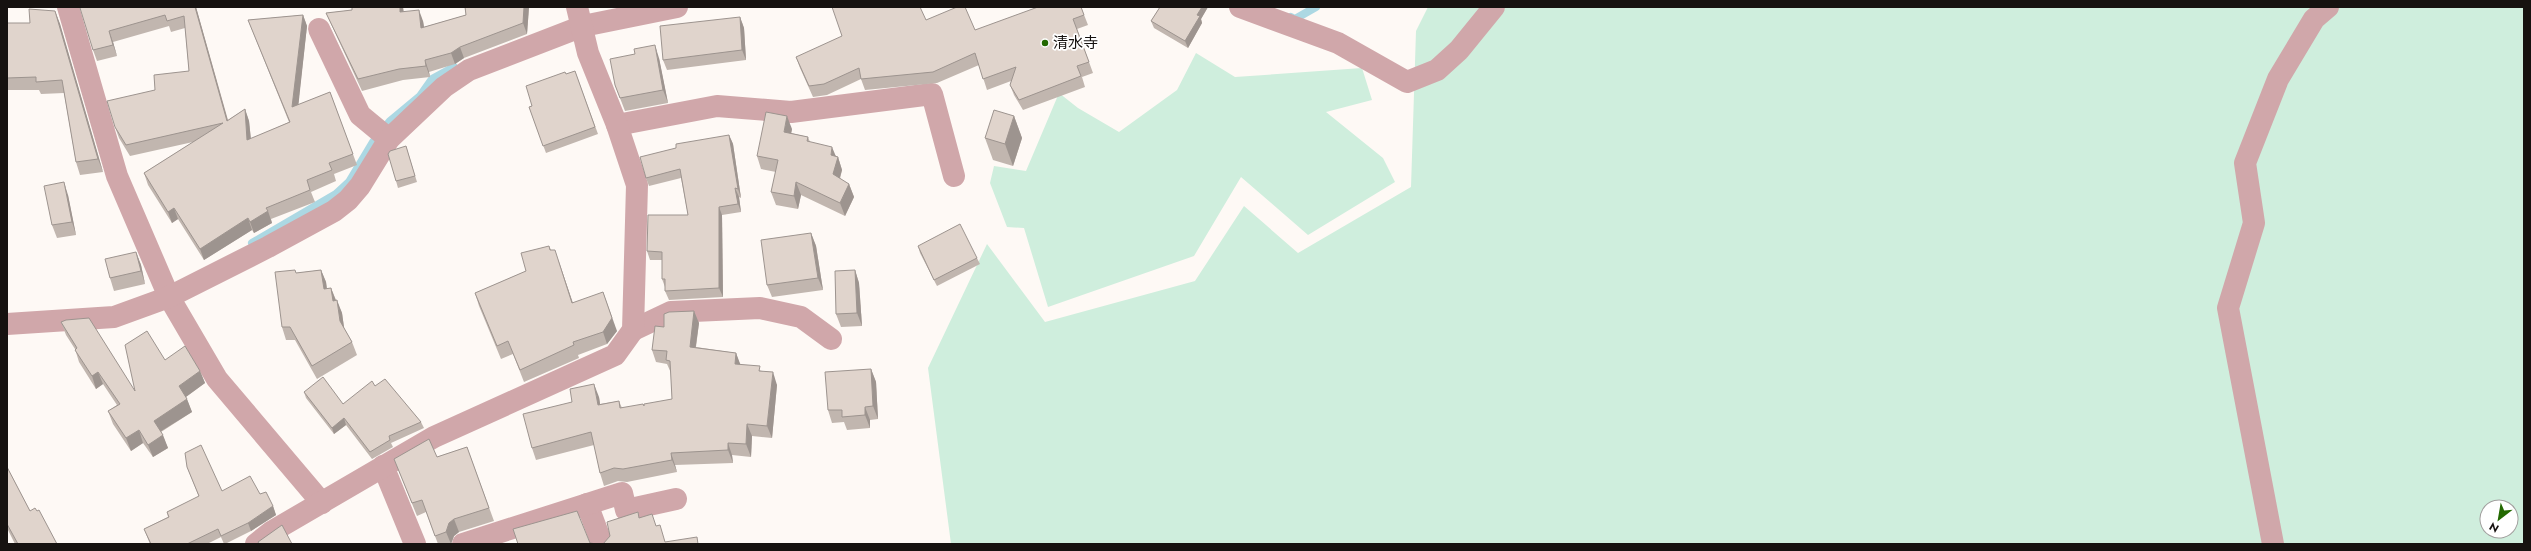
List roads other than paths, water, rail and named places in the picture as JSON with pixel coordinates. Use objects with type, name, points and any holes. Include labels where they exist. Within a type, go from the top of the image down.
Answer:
[{"type":"street","points":[[68,7],[117,176],[169,297],[217,379],[322,503]]},
{"type":"street","points":[[7,324],[114,317],[169,297],[334,211],[348,200],[360,186],[383,134],[444,87],[469,70],[580,16],[677,7]]},
{"type":"street","points":[[1240,7],[1338,43],[1407,82],[1436,70],[1459,50],[1494,7]]},
{"type":"street","points":[[2273,544],[2228,308],[2254,223],[2245,163],[2282,73],[2314,19],[2328,7]]},
{"type":"street","points":[[580,16],[588,53],[617,125],[637,184],[633,330]]},
{"type":"street","points":[[319,29],[352,102],[360,115],[383,134]]},
{"type":"street","points":[[617,125],[717,106],[791,112],[932,94],[954,176]]},
{"type":"street","points":[[256,544],[271,532],[434,437],[615,355],[633,330],[671,312],[760,308],[801,317],[831,339]]},
{"type":"street","points":[[384,466],[415,544]]},
{"type":"street","points":[[463,544],[622,493],[626,510],[676,499]]},
{"type":"street","points":[[587,504],[602,544]]},
{"type":"waterway","points":[[1291,17],[1295,19],[1316,7]]},
{"type":"waterway","points":[[252,243],[336,194],[349,182],[373,142],[390,121],[420,96],[432,79],[454,67]]},
{"type":"place","name":"清水寺","points":[[1045,43]]}]
